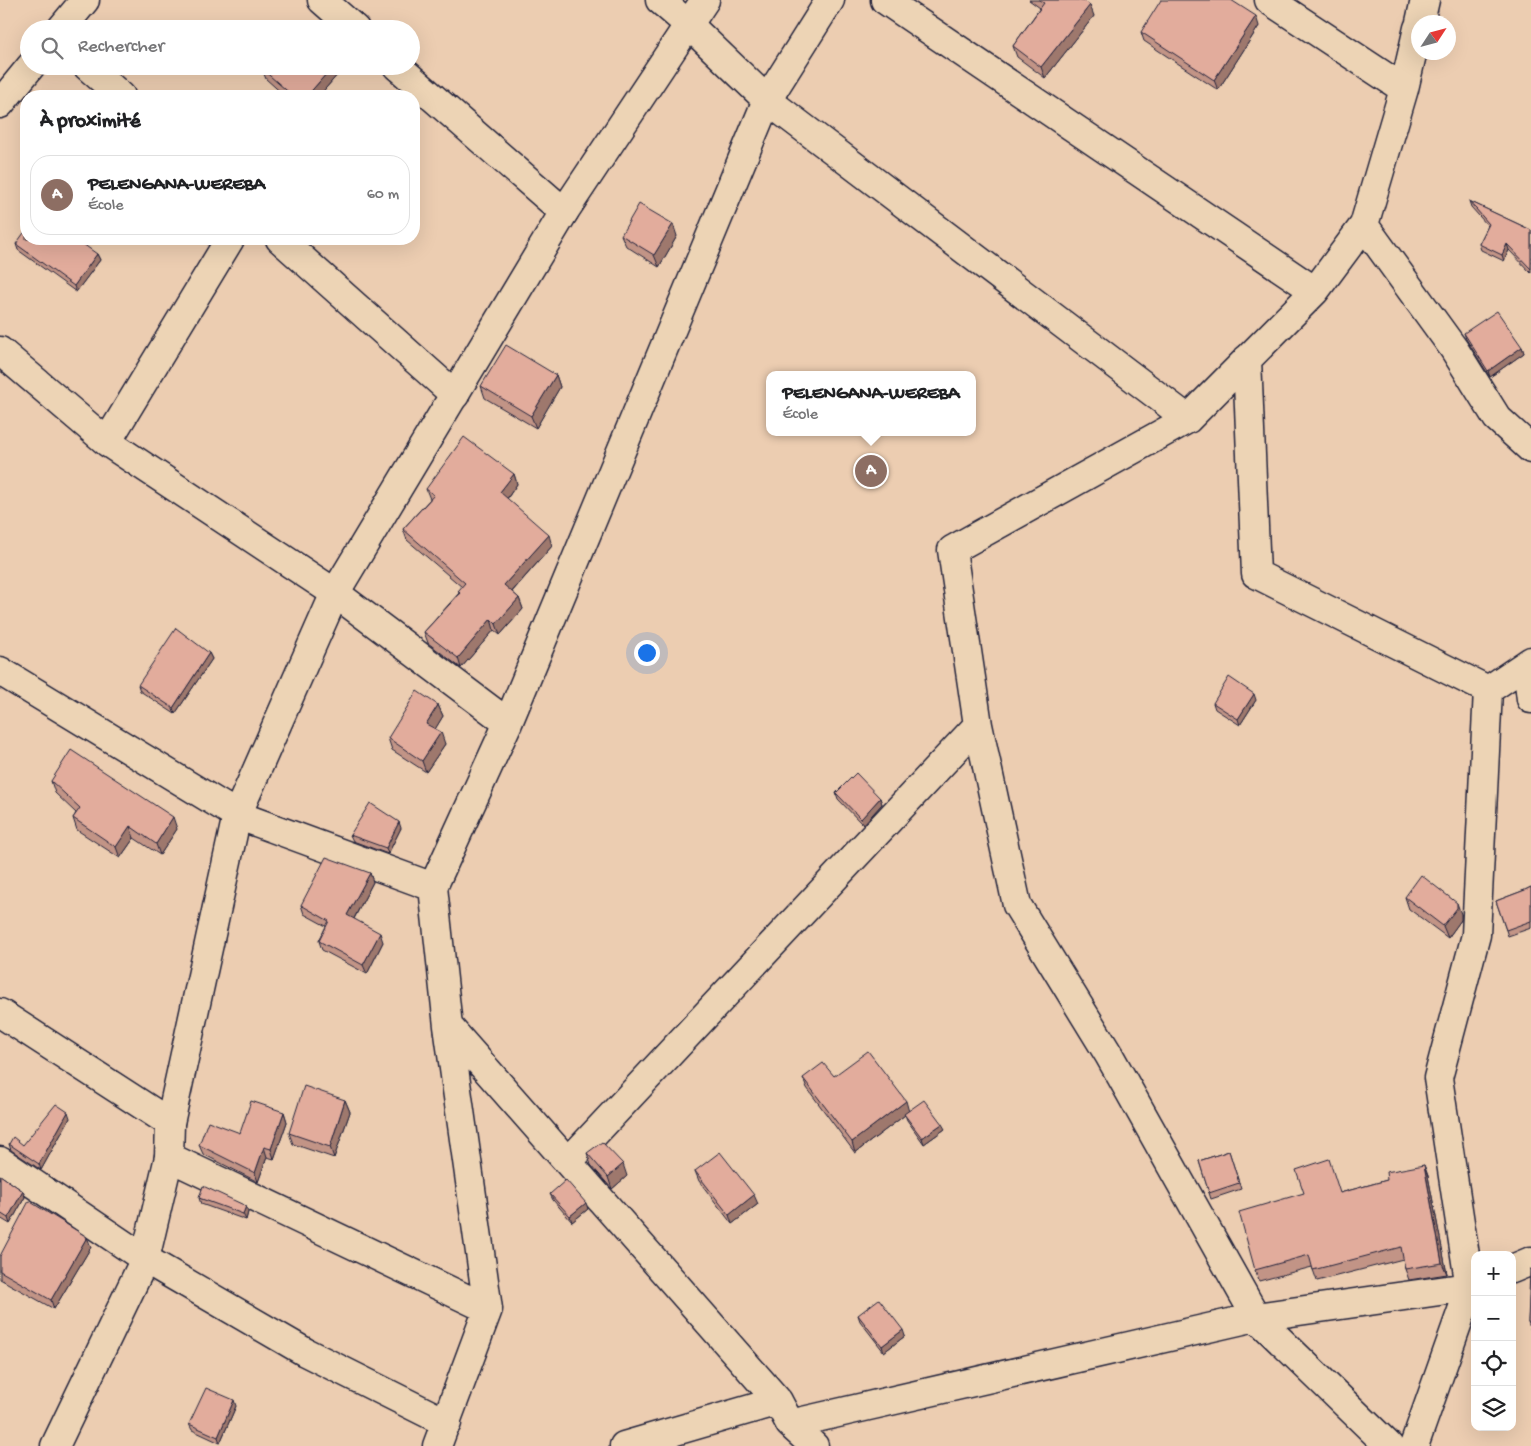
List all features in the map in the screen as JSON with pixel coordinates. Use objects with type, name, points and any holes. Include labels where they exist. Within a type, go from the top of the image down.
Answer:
[{"type":"street","points":[[68,20],[84,0]]},
{"type":"street","points":[[322,0],[345,20]]},
{"type":"street","points":[[660,0],[689,24],[766,100],[1188,419]]},
{"type":"street","points":[[55,1446],[146,1259],[169,1157],[170,1123],[238,815],[335,593],[564,212],[705,0]]},
{"type":"street","points":[[0,1161],[146,1259],[442,1434],[488,1309],[448,1026],[433,887],[508,723],[766,100],[830,0]]},
{"type":"street","points":[[885,0],[1315,291]]},
{"type":"street","points":[[1268,0],[1404,89]]},
{"type":"street","points":[[1422,15],[1425,0]]},
{"type":"street","points":[[1389,1446],[1256,1318],[1109,1055],[1017,905],[978,725],[952,550],[1188,419],[1315,291],[1364,225],[1404,89],[1411,58]]},
{"type":"street","points":[[0,104],[24,75]]},
{"type":"street","points":[[97,75],[114,90]]},
{"type":"street","points":[[407,75],[564,212]]},
{"type":"street","points":[[1364,225],[1454,349],[1497,418],[1531,449]]},
{"type":"street","points":[[108,442],[226,245]]},
{"type":"street","points":[[287,245],[454,395]]},
{"type":"street","points":[[0,351],[108,442],[335,593],[508,723]]},
{"type":"street","points":[[1247,359],[1256,574],[1488,690]]},
{"type":"street","points":[[1488,690],[1529,664],[1531,698]]},
{"type":"street","points":[[0,670],[238,815],[433,887]]},
{"type":"street","points":[[1471,1281],[1438,1078],[1476,935],[1488,690]]},
{"type":"street","points":[[568,1162],[978,725]]},
{"type":"street","points":[[0,1013],[170,1123]]},
{"type":"street","points":[[448,1026],[814,1446]]},
{"type":"street","points":[[169,1157],[488,1309]]},
{"type":"street","points":[[1516,1268],[1531,1261]]},
{"type":"street","points":[[624,1446],[784,1412],[1256,1318],[1471,1287]]},
{"type":"street","points":[[1414,1446],[1471,1290]]},
{"type":"building","points":[[1039,0],[1083,0],[1090,5],[1041,67],[1013,46],[1044,3]]},
{"type":"building","points":[[1161,0],[1231,0],[1256,16],[1214,80],[1141,32]]},
{"type":"building","points":[[269,75],[325,75],[312,90],[286,90]]},
{"type":"building","points":[[1469,201],[1531,230],[1531,269],[1507,244],[1502,255],[1479,244],[1489,224]]},
{"type":"building","points":[[639,204],[673,224],[654,255],[621,235]]},
{"type":"building","points":[[20,238],[20,245],[84,245],[97,254],[74,286],[16,244]]},
{"type":"building","points":[[1497,311],[1522,347],[1488,371],[1464,333]]},
{"type":"building","points":[[506,345],[556,375],[531,416],[481,386]]},
{"type":"building","points":[[464,437],[514,474],[500,492],[549,535],[504,585],[519,598],[496,624],[491,619],[458,658],[424,632],[460,593],[458,591],[465,583],[403,529],[434,495],[426,489]]},
{"type":"building","points":[[176,628],[209,653],[173,708],[138,685]]},
{"type":"building","points":[[1229,677],[1254,694],[1238,719],[1213,703]]},
{"type":"building","points":[[417,691],[438,705],[426,724],[441,732],[422,761],[388,738]]},
{"type":"building","points":[[71,750],[173,817],[156,844],[130,826],[116,847],[73,818],[80,808],[51,781]]},
{"type":"building","points":[[856,773],[880,798],[861,819],[836,793]]},
{"type":"building","points":[[370,803],[399,822],[386,848],[350,835]]},
{"type":"building","points":[[326,857],[370,873],[347,915],[380,933],[363,965],[319,941],[329,921],[301,905]]},
{"type":"building","points":[[1421,875],[1457,903],[1457,908],[1443,926],[1405,897]]},
{"type":"building","points":[[1531,887],[1531,921],[1506,930],[1496,901]]},
{"type":"building","points":[[868,1051],[906,1101],[852,1142],[803,1078],[823,1063],[834,1076]]},
{"type":"building","points":[[304,1086],[345,1100],[330,1147],[289,1133]]},
{"type":"building","points":[[924,1100],[942,1124],[922,1138],[904,1114]]},
{"type":"building","points":[[251,1101],[284,1112],[271,1149],[264,1147],[255,1173],[199,1145],[208,1121],[240,1133]]},
{"type":"building","points":[[56,1104],[68,1112],[39,1164],[9,1144],[13,1137],[23,1145]]},
{"type":"building","points":[[602,1142],[623,1164],[608,1177],[587,1153]]},
{"type":"building","points":[[1229,1151],[1239,1183],[1209,1193],[1199,1161]]},
{"type":"building","points":[[720,1152],[754,1195],[729,1215],[695,1171]]},
{"type":"building","points":[[1329,1159],[1340,1193],[1387,1180],[1386,1172],[1424,1165],[1442,1263],[1405,1269],[1401,1247],[1313,1270],[1309,1255],[1255,1270],[1239,1212],[1304,1193],[1296,1170]]},
{"type":"building","points":[[0,1175],[23,1191],[8,1218],[0,1213]]},
{"type":"building","points":[[566,1180],[586,1203],[570,1216],[550,1194]]},
{"type":"building","points":[[203,1186],[246,1206],[243,1214],[199,1198]]},
{"type":"building","points":[[29,1201],[87,1237],[51,1300],[0,1271],[0,1256]]},
{"type":"building","points":[[1531,1269],[1531,1323],[1528,1322]]},
{"type":"building","points":[[879,1299],[903,1330],[882,1346],[858,1315]]},
{"type":"building","points":[[206,1388],[234,1400],[218,1437],[189,1424]]},
{"type":"place","name":"PELENGANA-WEREBA","points":[[871,471]]}]
